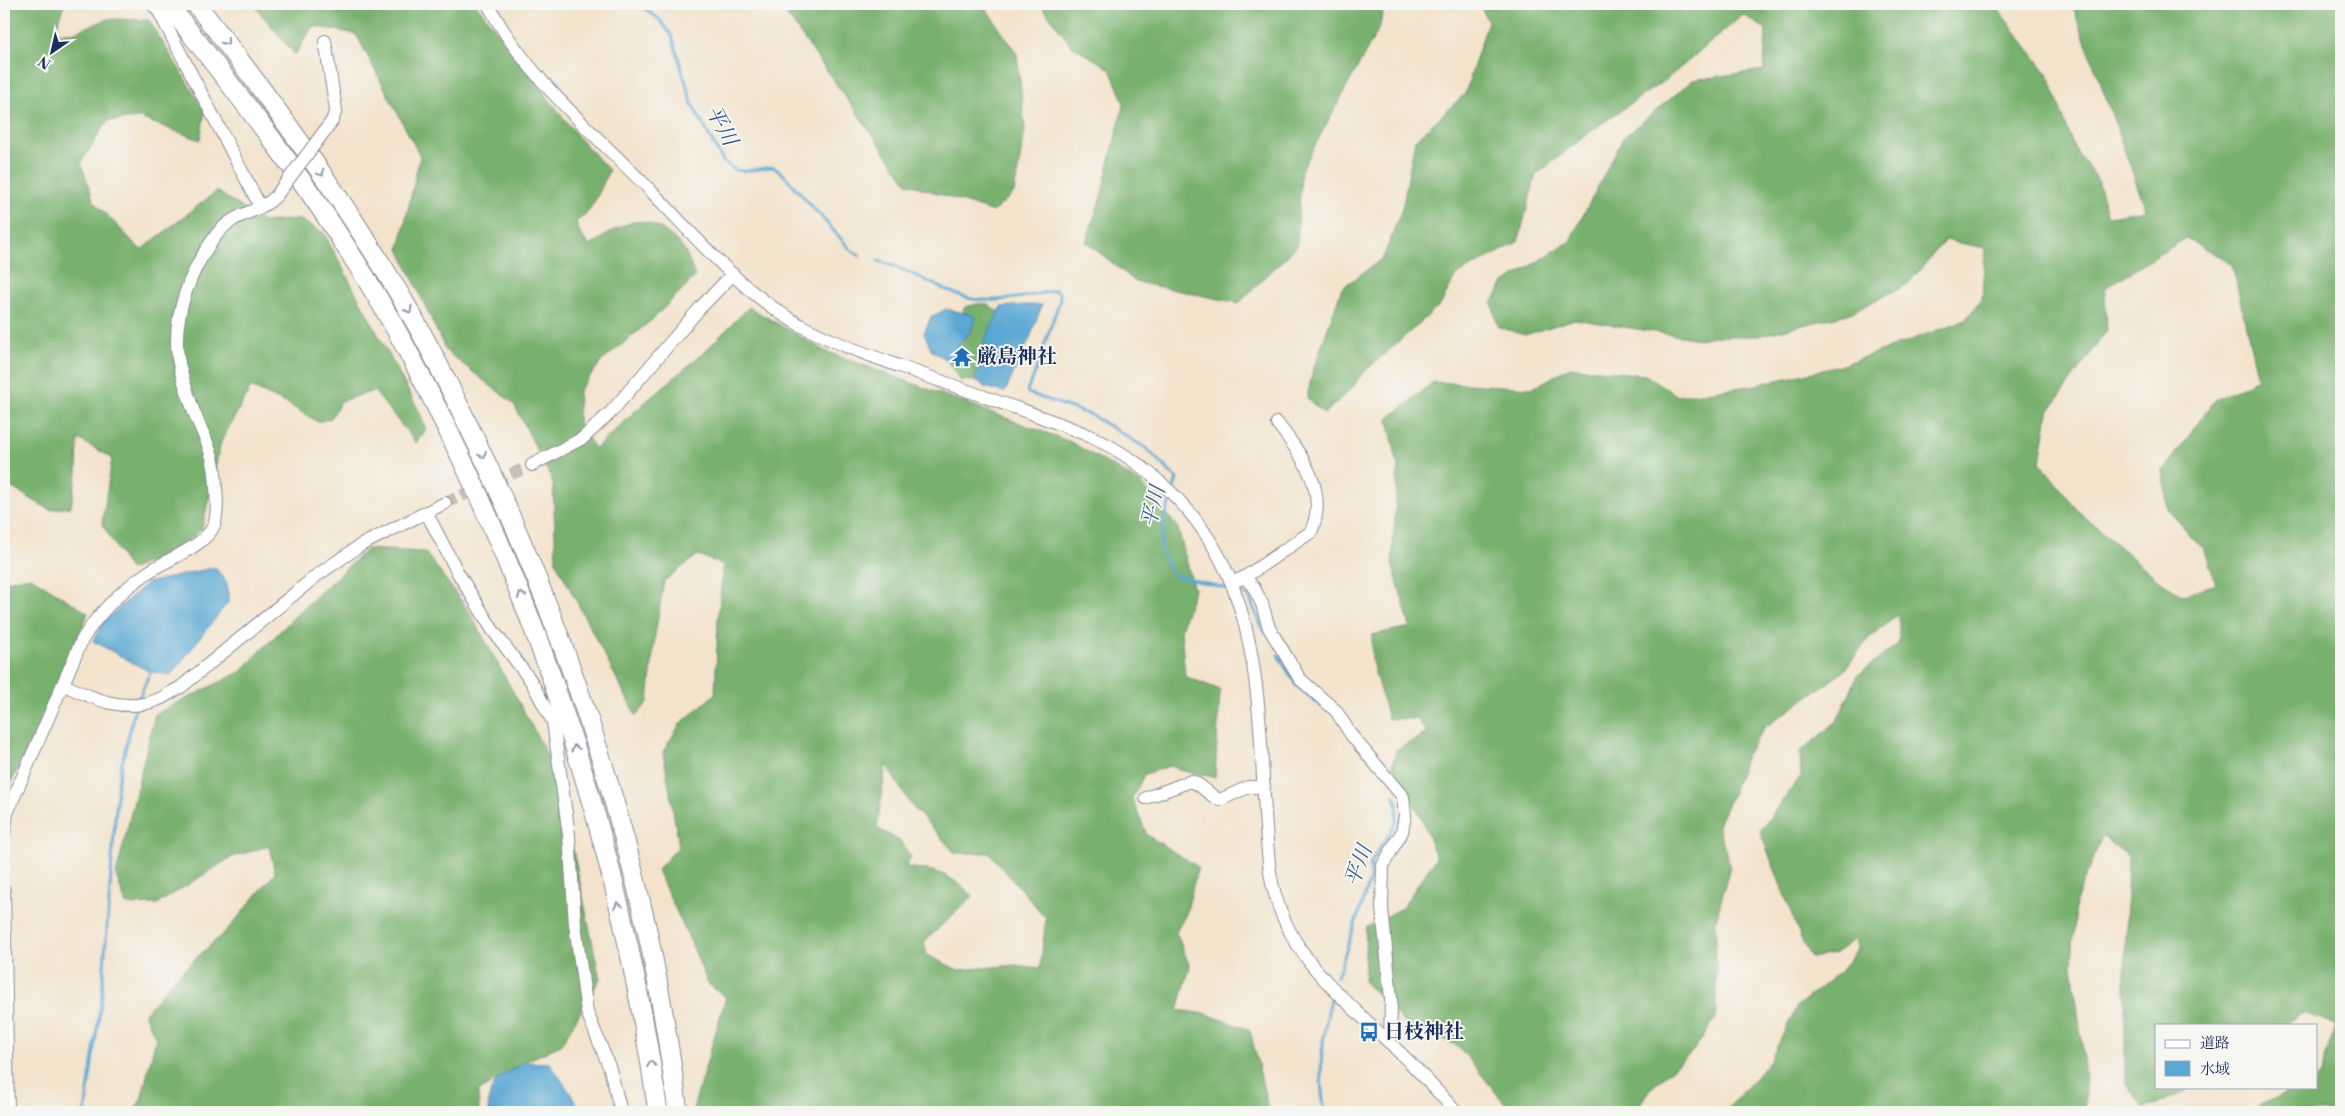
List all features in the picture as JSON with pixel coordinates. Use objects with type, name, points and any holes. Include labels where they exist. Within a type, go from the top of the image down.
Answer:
[{"type":"highway","points":[[168,4],[247,106],[350,253],[401,337],[443,418],[489,518],[532,622],[566,716],[602,839],[642,1010],[658,1112]]},
{"type":"highway","points":[[196,4],[291,128],[395,286],[428,344],[509,511],[531,562],[583,706],[620,829],[646,927],[658,984],[678,1112]]},
{"type":"street","points":[[152,4],[158,10],[260,206]]},
{"type":"street","points":[[488,4],[501,29],[535,72],[733,274],[768,305],[815,332],[858,352],[1096,439],[1136,464],[1177,499],[1215,550],[1233,587],[1244,624],[1250,658],[1264,787],[1270,872],[1276,899],[1287,929],[1312,967],[1390,1043],[1456,1112]]},
{"type":"street","points":[[4,834],[7,812],[82,640],[97,616],[145,574],[192,547],[208,534],[214,525],[217,494],[215,464],[181,373],[177,339],[179,321],[188,285],[201,258],[216,235],[232,219],[271,201],[332,121],[336,110],[325,41]]},
{"type":"street","points":[[532,465],[583,438],[611,412],[700,308],[733,274]]},
{"type":"street","points":[[1233,587],[1311,532],[1316,522],[1318,507],[1315,485],[1305,462],[1277,424]]},
{"type":"street","points":[[64,685],[110,704],[132,706],[157,700],[181,687],[316,576],[361,545],[445,503]]},
{"type":"street","points":[[426,512],[458,573],[492,629],[531,682],[553,722],[569,835],[575,924],[587,1012],[610,1069],[621,1112]]},
{"type":"street","points":[[1245,577],[1254,588],[1262,604],[1269,628],[1300,679],[1336,711],[1352,736],[1403,797],[1405,815],[1402,832],[1383,865],[1382,908],[1391,999],[1390,1043]]},
{"type":"street","points":[[1146,798],[1191,781],[1200,784],[1208,794],[1220,800],[1248,787],[1264,787]]},
{"type":"street","points":[[4,890],[8,1112]]},
{"type":"green space","points":[[4,4],[64,4],[55,32],[72,33],[108,19],[149,20],[205,111],[200,140],[140,118],[107,121],[81,163],[94,202],[141,250],[217,191],[263,222],[299,219],[324,233],[420,413],[426,430],[416,443],[374,391],[341,401],[331,418],[318,422],[288,404],[251,387],[221,442],[202,529],[176,551],[130,570],[102,524],[112,458],[78,439],[77,473],[71,507],[50,510],[4,483]]},
{"type":"green space","points":[[253,4],[476,4],[579,138],[609,170],[592,206],[576,221],[579,232],[587,243],[590,246],[623,226],[634,222],[641,222],[657,226],[665,231],[683,249],[695,277],[654,318],[602,361],[579,390],[578,422],[595,449],[643,404],[702,354],[749,307],[825,351],[1071,442],[1141,483],[1178,528],[1194,590],[1181,630],[1185,676],[1220,690],[1215,777],[1187,772],[1170,766],[1145,774],[1132,798],[1147,835],[1198,867],[1186,914],[1176,932],[1190,967],[1178,1010],[1206,1014],[1250,1030],[1269,1112],[698,1112],[693,1109],[726,997],[708,984],[690,940],[657,870],[679,846],[663,752],[680,724],[715,694],[718,620],[723,565],[698,555],[664,581],[655,635],[648,702],[636,716],[556,562],[553,482],[514,404],[446,351],[399,249],[420,156],[356,34],[313,26],[295,55]],"holes":[[[886,765],[911,805],[955,853],[989,853],[1046,918],[1040,968],[1016,965],[958,970],[927,955],[924,942],[973,896],[943,874],[906,867],[911,857],[900,841],[877,828]]]},
{"type":"green space","points":[[779,4],[983,4],[1017,54],[1025,130],[1014,193],[993,212],[907,183]]},
{"type":"green space","points":[[1040,4],[1384,4],[1380,26],[1301,171],[1297,246],[1239,303],[1136,282],[1086,242],[1100,200],[1124,103],[1110,69],[1071,45]]},
{"type":"green space","points":[[1479,4],[1994,4],[2048,74],[2074,148],[2096,177],[2108,216],[2146,210],[2072,4],[2341,4],[2341,1112],[2249,1112],[2296,1088],[2318,1088],[2318,1077],[2321,1075],[2336,1025],[2304,1013],[2283,1024],[2155,1024],[2155,1088],[2189,1088],[2182,1094],[2144,1109],[2125,1082],[2125,968],[2128,856],[2102,836],[2076,899],[2072,965],[2086,1075],[2084,1112],[1725,1112],[1770,1061],[1797,1006],[1840,972],[1857,949],[1855,939],[1834,954],[1811,958],[1802,941],[1760,831],[1801,776],[1800,752],[1837,721],[1858,675],[1899,643],[1899,614],[1869,638],[1843,672],[1764,728],[1747,753],[1733,792],[1718,825],[1730,866],[1716,920],[1716,1018],[1693,1051],[1649,1090],[1635,1112],[1512,1112],[1458,1046],[1404,1022],[1364,982],[1366,928],[1402,908],[1436,858],[1421,816],[1392,767],[1396,750],[1427,733],[1417,719],[1388,719],[1372,662],[1372,635],[1410,627],[1392,563],[1398,466],[1388,419],[1433,382],[1533,388],[1570,367],[1645,375],[1678,396],[1756,385],[1840,366],[1965,320],[1982,299],[1985,248],[1945,240],[1908,284],[1848,314],[1758,336],[1714,336],[1699,339],[1575,319],[1525,335],[1498,327],[1492,303],[1504,283],[1570,241],[1623,138],[1693,80],[1764,70],[1766,29],[1743,15],[1668,78],[1598,126],[1536,175],[1518,242],[1456,275],[1441,304],[1362,374],[1353,387],[1324,414],[1307,398],[1313,370],[1342,288],[1383,258],[1402,209],[1415,140],[1465,94],[1488,21]],"holes":[[[2186,238],[2232,264],[2258,379],[2215,400],[2163,471],[2168,510],[2205,551],[2216,584],[2183,595],[2156,578],[2078,511],[2040,462],[2048,413],[2107,330],[2105,288]]]},
{"type":"green space","points":[[988,304],[1003,316],[982,377],[976,381],[960,380],[945,358],[965,321],[963,310],[965,307]]},
{"type":"green space","points":[[367,549],[425,552],[469,611],[547,754],[575,859],[600,979],[561,1045],[524,1062],[478,1092],[479,1109],[477,1112],[132,1112],[141,1100],[156,1038],[144,1014],[180,973],[229,928],[275,873],[269,846],[232,857],[157,904],[126,905],[116,875],[155,714],[240,672],[298,613]]},
{"type":"green space","points":[[31,577],[88,613],[53,697],[4,797],[4,581]]},
{"type":"water","points":[[1042,305],[1030,338],[1005,392],[984,387],[975,378],[985,355],[984,342],[1001,307]]},
{"type":"water","points":[[946,309],[969,314],[976,318],[971,331],[959,344],[951,362],[932,351],[924,333],[931,317]]},
{"type":"water","points":[[215,567],[227,583],[229,601],[171,675],[150,672],[93,641],[102,623],[147,583]]},
{"type":"water","points":[[524,1062],[550,1063],[578,1105],[568,1112],[488,1112],[490,1093],[493,1086],[501,1077]]},
{"type":"waterway","name":"平川","points":[[639,4],[660,20],[672,36],[692,104],[723,161],[735,170],[745,171],[773,167],[783,174],[850,249],[860,256]]},
{"type":"waterway","name":"平川","points":[[878,261],[901,269],[945,290],[978,300],[1036,295],[1056,290],[1060,294],[1060,300],[1033,378],[1027,390],[1028,393],[1091,415],[1146,448],[1177,479],[1173,491]]},
{"type":"waterway","name":"平川","points":[[1171,497],[1162,527],[1161,545],[1173,575],[1229,589]]},
{"type":"waterway","name":"平川","points":[[1238,591],[1249,597],[1264,632]]},
{"type":"waterway","name":"平川","points":[[1278,655],[1296,685],[1318,703]]},
{"type":"waterway","points":[[137,702],[152,669]]},
{"type":"waterway","points":[[85,1112],[102,994],[118,780],[135,708]]},
{"type":"waterway","name":"平川","points":[[1337,977],[1370,880],[1371,864],[1397,817],[1395,796]]},
{"type":"waterway","name":"平川","points":[[1325,1112],[1321,1070],[1325,1027],[1331,999]]},
{"type":"tunnel","points":[[445,503],[532,465]]},
{"type":"place","name":"厳島神社","points":[[962,357]]},
{"type":"place","name":"日枝神社","points":[[1369,1032]]}]
